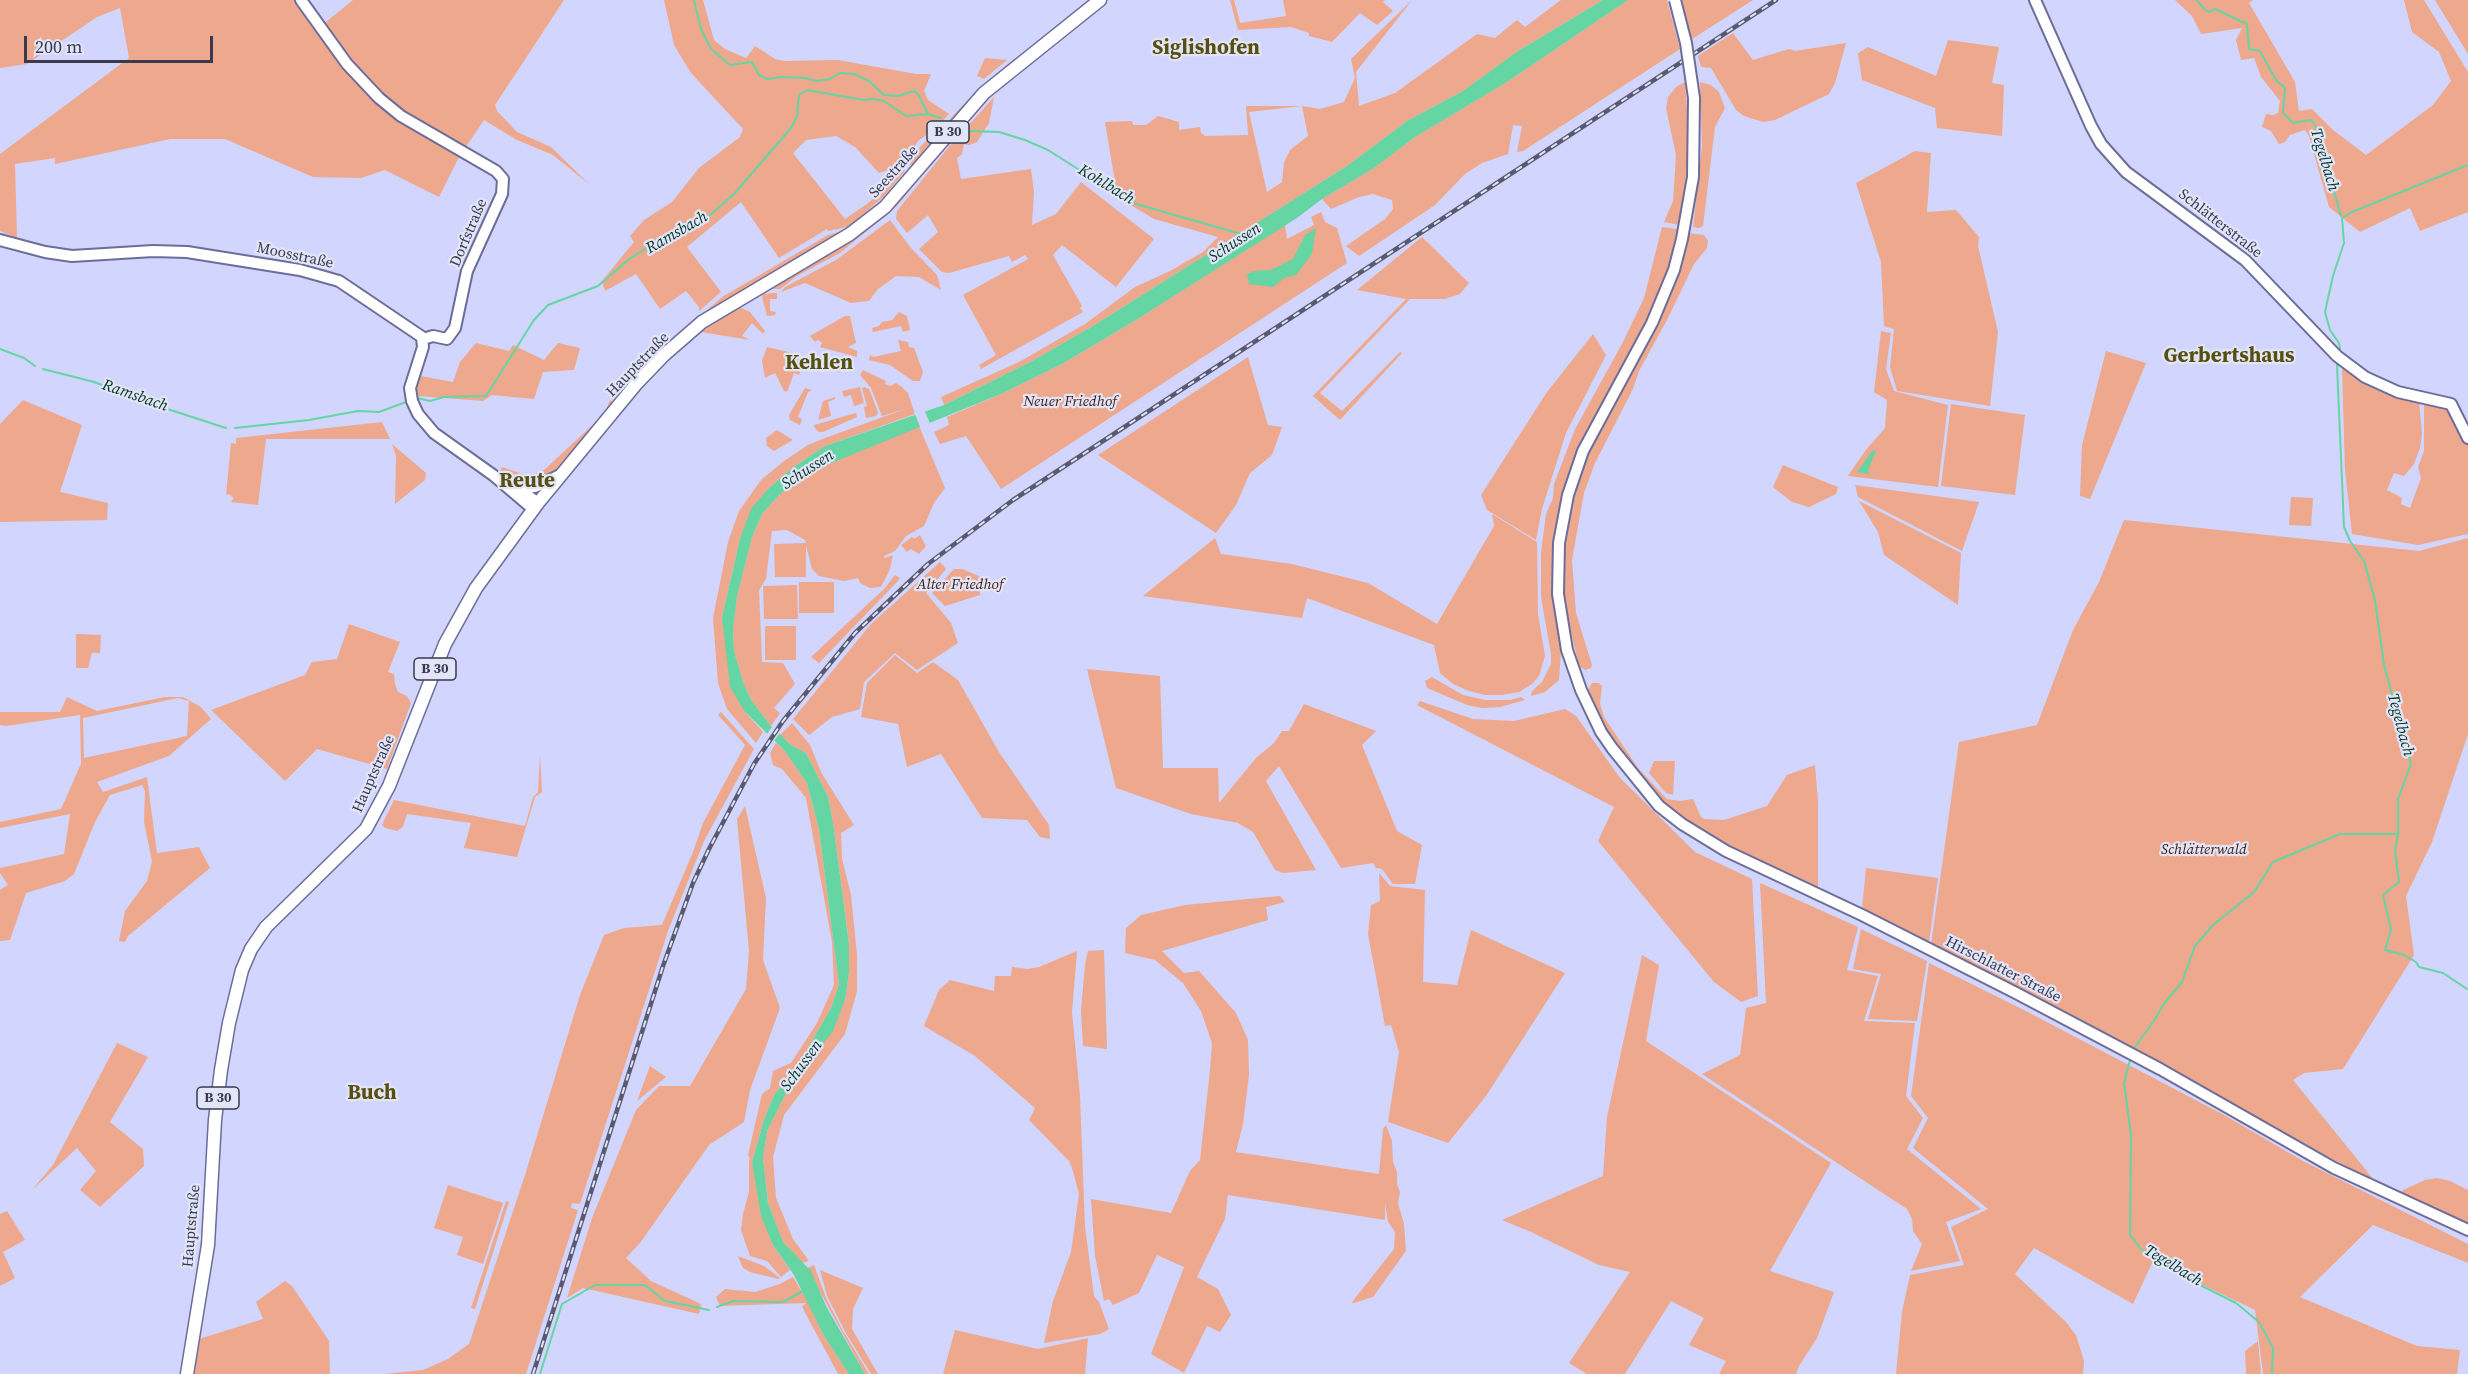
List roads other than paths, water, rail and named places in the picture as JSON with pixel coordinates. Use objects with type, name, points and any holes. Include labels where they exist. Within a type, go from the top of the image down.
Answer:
[{"type":"main road","name":"Seestraße","points":[[748,294],[850,234],[885,207],[984,93],[1100,0]]},
{"type":"main road","name":"Hauptstraße","points":[[188,1374],[208,1245],[215,1120],[221,1070],[231,1014],[244,965],[256,940],[274,917],[366,829],[389,786],[445,644],[476,588],[536,506],[632,389],[664,355],[702,322],[748,294]]},
{"type":"street","name":"Dorfstraße","points":[[300,0],[347,64],[379,98],[425,132],[496,171],[504,182],[498,203],[467,271],[456,328],[447,339],[433,336],[423,339]]},
{"type":"street","name":"Hirschlatter Straße","points":[[1675,0],[1686,43],[1694,99],[1693,177],[1682,239],[1674,270],[1649,330],[1583,451],[1565,505],[1558,551],[1558,594],[1567,650],[1601,732],[1623,763],[1659,806],[1704,839],[2016,993],[2144,1061],[2334,1168],[2468,1230]]},
{"type":"street","name":"Schlätterstraße","points":[[2035,0],[2091,126],[2102,144],[2126,172],[2245,260],[2337,356],[2365,377],[2398,392],[2451,404],[2468,438]]},
{"type":"street","name":"Moosstraße","points":[[0,240],[57,255],[187,252],[317,273],[349,286],[423,339]]},
{"type":"street","points":[[423,339],[410,388],[412,401],[418,414],[434,433],[536,506]]},
{"type":"street","points":[[518,488],[535,487],[561,475]]},
{"type":"street","points":[[497,478],[518,488],[536,506]]},
{"type":"water","name":"Schussen","points":[[1603,0],[1628,0],[1507,82],[1415,137],[1374,168],[1322,199],[1297,218],[1136,320],[1062,364],[1003,393],[807,473],[779,495],[762,514],[752,537],[737,596],[733,629],[734,651],[751,700],[771,726],[791,745],[806,753],[828,797],[849,944],[849,973],[845,1000],[833,1031],[788,1089],[767,1131],[763,1158],[768,1203],[783,1242],[811,1271],[826,1306],[865,1374],[849,1374],[824,1336],[794,1275],[773,1245],[761,1216],[752,1162],[774,1095],[796,1069],[831,1008],[839,984],[819,829],[807,783],[784,750],[745,712],[730,687],[722,617],[740,539],[751,509],[768,489],[792,468],[825,446],[944,405],[1032,361],[1093,326],[1347,166],[1407,121],[1463,91],[1518,51]]},
{"type":"water","points":[[1316,228],[1312,254],[1296,275],[1284,278],[1273,287],[1249,284],[1247,274],[1271,270],[1293,259],[1305,235]]},
{"type":"water","points":[[1873,450],[1876,451],[1868,470],[1869,474],[1857,472]]},
{"type":"waterway","name":"Kohlbach","points":[[694,0],[701,29],[711,49],[730,65],[752,62],[759,75],[767,79],[782,77],[806,78],[816,81],[830,79],[840,73],[854,74],[869,81],[884,95],[897,96],[914,91],[918,94],[928,114],[941,118]]},
{"type":"waterway","name":"Tegelbach","points":[[2197,0],[2209,12],[2215,9],[2247,24],[2249,49],[2260,51],[2276,80],[2285,88],[2283,113],[2293,123],[2311,120],[2315,125],[2341,216]]},
{"type":"waterway","name":"Ramsbach","points":[[417,398],[430,401],[444,397],[486,396],[534,320],[548,305],[598,286],[628,260],[665,236],[701,223],[734,194],[791,128],[797,117],[799,95],[807,90],[864,100],[884,101],[906,116],[928,114]]},
{"type":"waterway","name":"Kohlbach","points":[[967,131],[999,132],[1025,140],[1048,150],[1081,171],[1110,185],[1136,204],[1241,234]]},
{"type":"waterway","points":[[2342,218],[2468,165]]},
{"type":"waterway","name":"Tegelbach","points":[[2340,349],[2339,343],[2330,330],[2325,312],[2333,276],[2344,243],[2342,218]]},
{"type":"waterway","name":"Ramsbach","points":[[0,349],[24,358],[35,366]]},
{"type":"waterway","name":"Tegelbach","points":[[2134,1048],[2163,1005],[2182,982],[2195,946],[2213,925],[2254,892],[2273,862],[2340,834],[2398,834],[2398,799],[2411,764],[2384,665],[2375,600],[2364,561],[2350,541],[2344,527],[2337,365]]},
{"type":"waterway","name":"Ramsbach","points":[[43,369],[94,382],[226,428]]},
{"type":"waterway","name":"Ramsbach","points":[[235,428],[309,420],[358,411],[379,412],[406,402]]},
{"type":"waterway","points":[[2398,834],[2395,851],[2399,882],[2383,895],[2391,930],[2385,950],[2404,955],[2416,962],[2419,967],[2443,973],[2467,989]]},
{"type":"waterway","name":"Tegelbach","points":[[2130,1060],[2124,1083],[2131,1135],[2130,1235],[2141,1249],[2164,1263],[2182,1270],[2198,1284],[2236,1303],[2259,1322],[2273,1348],[2272,1374]]},
{"type":"waterway","points":[[540,1374],[562,1304],[595,1285],[645,1285],[665,1301],[709,1310]]},
{"type":"waterway","points":[[717,1307],[733,1301],[783,1302],[803,1291]]},
{"type":"railway","points":[[533,1374],[663,966],[693,883],[754,764],[783,721],[855,633],[928,564],[1013,500],[1776,0]]},
{"type":"district","name":"Siglishofen","points":[[1206,49]]},
{"type":"district","name":"Gerbertshaus","points":[[2229,357]]},
{"type":"district","name":"Kehlen","points":[[819,364]]},
{"type":"district","name":"Reute","points":[[527,482]]},
{"type":"district","name":"Buch","points":[[372,1094]]},
{"type":"park label","name":"Neuer Friedhof","points":[[1070,402]]},
{"type":"park label","name":"Alter Friedhof","points":[[960,585]]},
{"type":"park label","name":"Schlätterwald","points":[[2204,850]]}]
